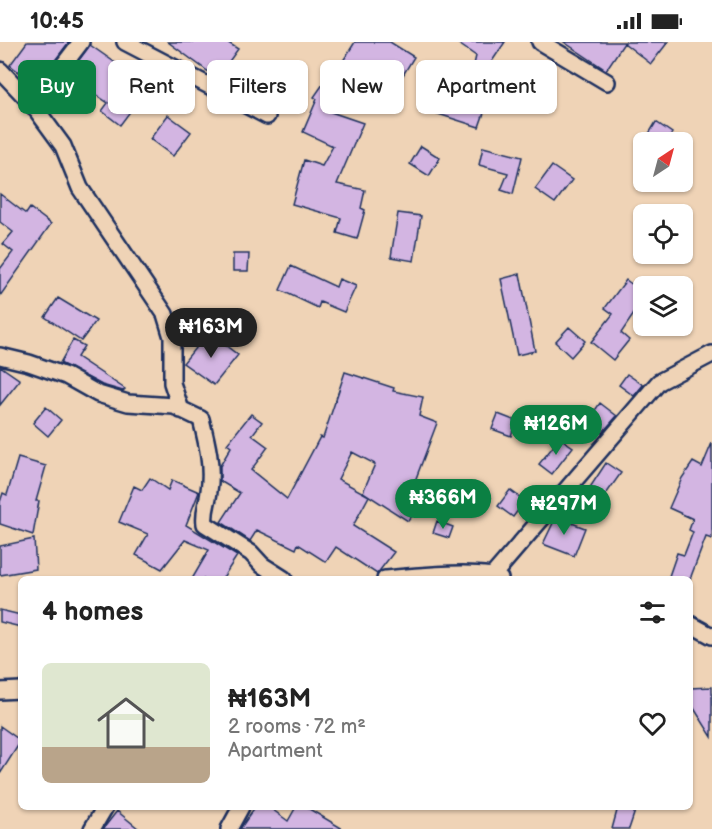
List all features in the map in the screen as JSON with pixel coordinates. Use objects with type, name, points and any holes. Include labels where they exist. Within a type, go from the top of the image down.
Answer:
[{"type":"street","points":[[67,60],[81,42]]},
{"type":"street","points":[[125,42],[267,116]]},
{"type":"street","points":[[540,42],[607,82]]},
{"type":"street","points":[[0,70],[18,89]]},
{"type":"street","points":[[40,114],[63,146],[80,189],[165,314],[172,337],[172,383],[182,410]]},
{"type":"street","points":[[416,576],[497,576],[659,382],[712,354]]},
{"type":"street","points":[[0,356],[66,376],[98,394],[128,403],[174,406],[201,420],[208,445],[209,491],[204,512],[205,524],[251,553],[262,565],[279,576]]},
{"type":"street","points":[[693,626],[712,636]]},
{"type":"street","points":[[0,692],[18,690]]},
{"type":"street","points":[[92,829],[103,810]]},
{"type":"street","points":[[230,829],[240,810]]},
{"type":"building","points":[[27,42],[69,42],[55,60],[18,60],[18,71],[10,65]]},
{"type":"building","points":[[168,42],[227,42],[238,49],[230,60],[207,60],[207,71]]},
{"type":"building","points":[[355,42],[390,42],[414,57],[404,73],[404,60],[344,60]]},
{"type":"building","points":[[456,42],[505,42],[493,60],[475,60],[476,56]]},
{"type":"building","points":[[564,42],[668,42],[651,64],[624,43],[606,70]]},
{"type":"building","points":[[90,45],[111,60],[108,60],[108,103],[96,95],[96,60],[79,60]]},
{"type":"building","points":[[320,88],[320,114],[337,114],[363,123],[337,184],[365,190],[361,208],[365,210],[357,239],[337,233],[341,218],[292,204],[304,160],[322,166],[333,146],[303,132],[317,99],[314,97]]},
{"type":"building","points":[[108,103],[108,114],[128,114],[120,125],[102,111]]},
{"type":"building","points":[[438,114],[484,114],[479,127]]},
{"type":"building","points":[[168,115],[191,132],[173,156],[150,139]]},
{"type":"building","points":[[656,122],[671,132],[650,132]]},
{"type":"building","points":[[421,146],[440,158],[429,176],[410,164]]},
{"type":"building","points":[[483,147],[522,157],[513,194],[501,190],[508,173],[479,165]]},
{"type":"building","points":[[552,166],[572,180],[555,203],[535,189]]},
{"type":"building","points":[[0,194],[26,214],[30,208],[51,224],[0,296],[0,269],[13,252],[3,244],[13,232],[0,222]]},
{"type":"building","points":[[398,213],[421,216],[414,261],[391,257]]},
{"type":"building","points":[[233,254],[249,254],[248,271],[233,271]]},
{"type":"building","points":[[291,266],[336,287],[339,279],[356,286],[344,312],[320,302],[318,308],[280,290]]},
{"type":"building","points":[[520,274],[535,351],[517,355],[501,279]]},
{"type":"building","points":[[626,280],[633,285],[633,315],[621,333],[629,340],[613,360],[591,342],[613,314],[605,308]]},
{"type":"building","points":[[58,298],[96,321],[81,341],[45,317]]},
{"type":"building","points":[[569,327],[585,341],[571,357],[555,342]]},
{"type":"building","points":[[208,332],[238,355],[214,385],[183,363]]},
{"type":"building","points":[[73,340],[84,346],[77,357],[125,389],[123,391],[102,385],[60,363]]},
{"type":"building","points":[[0,366],[20,380],[0,405]]},
{"type":"building","points":[[345,372],[394,388],[393,391],[423,397],[419,416],[437,423],[415,481],[431,492],[408,521],[363,492],[375,464],[352,452],[338,479],[369,496],[353,526],[394,552],[377,574],[336,547],[326,562],[298,544],[296,549],[257,530],[250,541],[221,522],[240,493],[220,481],[220,466],[231,447],[227,444],[251,414],[262,422],[252,435],[268,447],[251,470],[287,499],[320,437],[323,438]]},
{"type":"building","points":[[627,374],[643,385],[634,396],[619,385]]},
{"type":"building","points":[[600,403],[617,416],[602,433],[587,422]]},
{"type":"building","points":[[46,407],[61,420],[48,436],[33,423]]},
{"type":"building","points":[[498,414],[516,421],[511,436],[492,429]]},
{"type":"building","points":[[560,438],[573,447],[552,474],[539,464]]},
{"type":"building","points":[[712,443],[712,539],[706,537],[691,576],[669,576],[677,553],[684,555],[693,532],[689,530],[693,519],[669,508],[682,478],[693,462],[702,467]]},
{"type":"building","points":[[18,458],[46,466],[36,501],[39,501],[33,535],[0,524],[0,502],[3,493],[7,495]]},
{"type":"building","points":[[606,463],[621,473],[597,507],[583,498]]},
{"type":"building","points":[[150,478],[168,490],[172,480],[199,492],[186,525],[237,556],[224,576],[194,576],[209,550],[185,540],[162,569],[136,555],[148,534],[119,522],[134,486],[142,490]]},
{"type":"building","points":[[510,490],[525,501],[513,517],[498,506]]},
{"type":"building","points":[[556,517],[585,528],[574,556],[543,544]]},
{"type":"building","points":[[437,521],[453,527],[449,538],[433,533]]},
{"type":"building","points":[[34,539],[36,569],[0,575],[0,546]]},
{"type":"building","points":[[0,610],[18,614],[18,626],[0,622]]},
{"type":"building","points":[[712,687],[712,737],[693,707],[693,688]]},
{"type":"building","points":[[0,726],[18,739],[18,746],[0,774]]},
{"type":"building","points":[[253,810],[273,810],[288,821],[294,810],[311,810],[343,829],[240,829]]},
{"type":"building","points":[[617,810],[635,811],[629,829],[612,829]]},
{"type":"building","points":[[117,811],[139,829],[103,829]]}]
